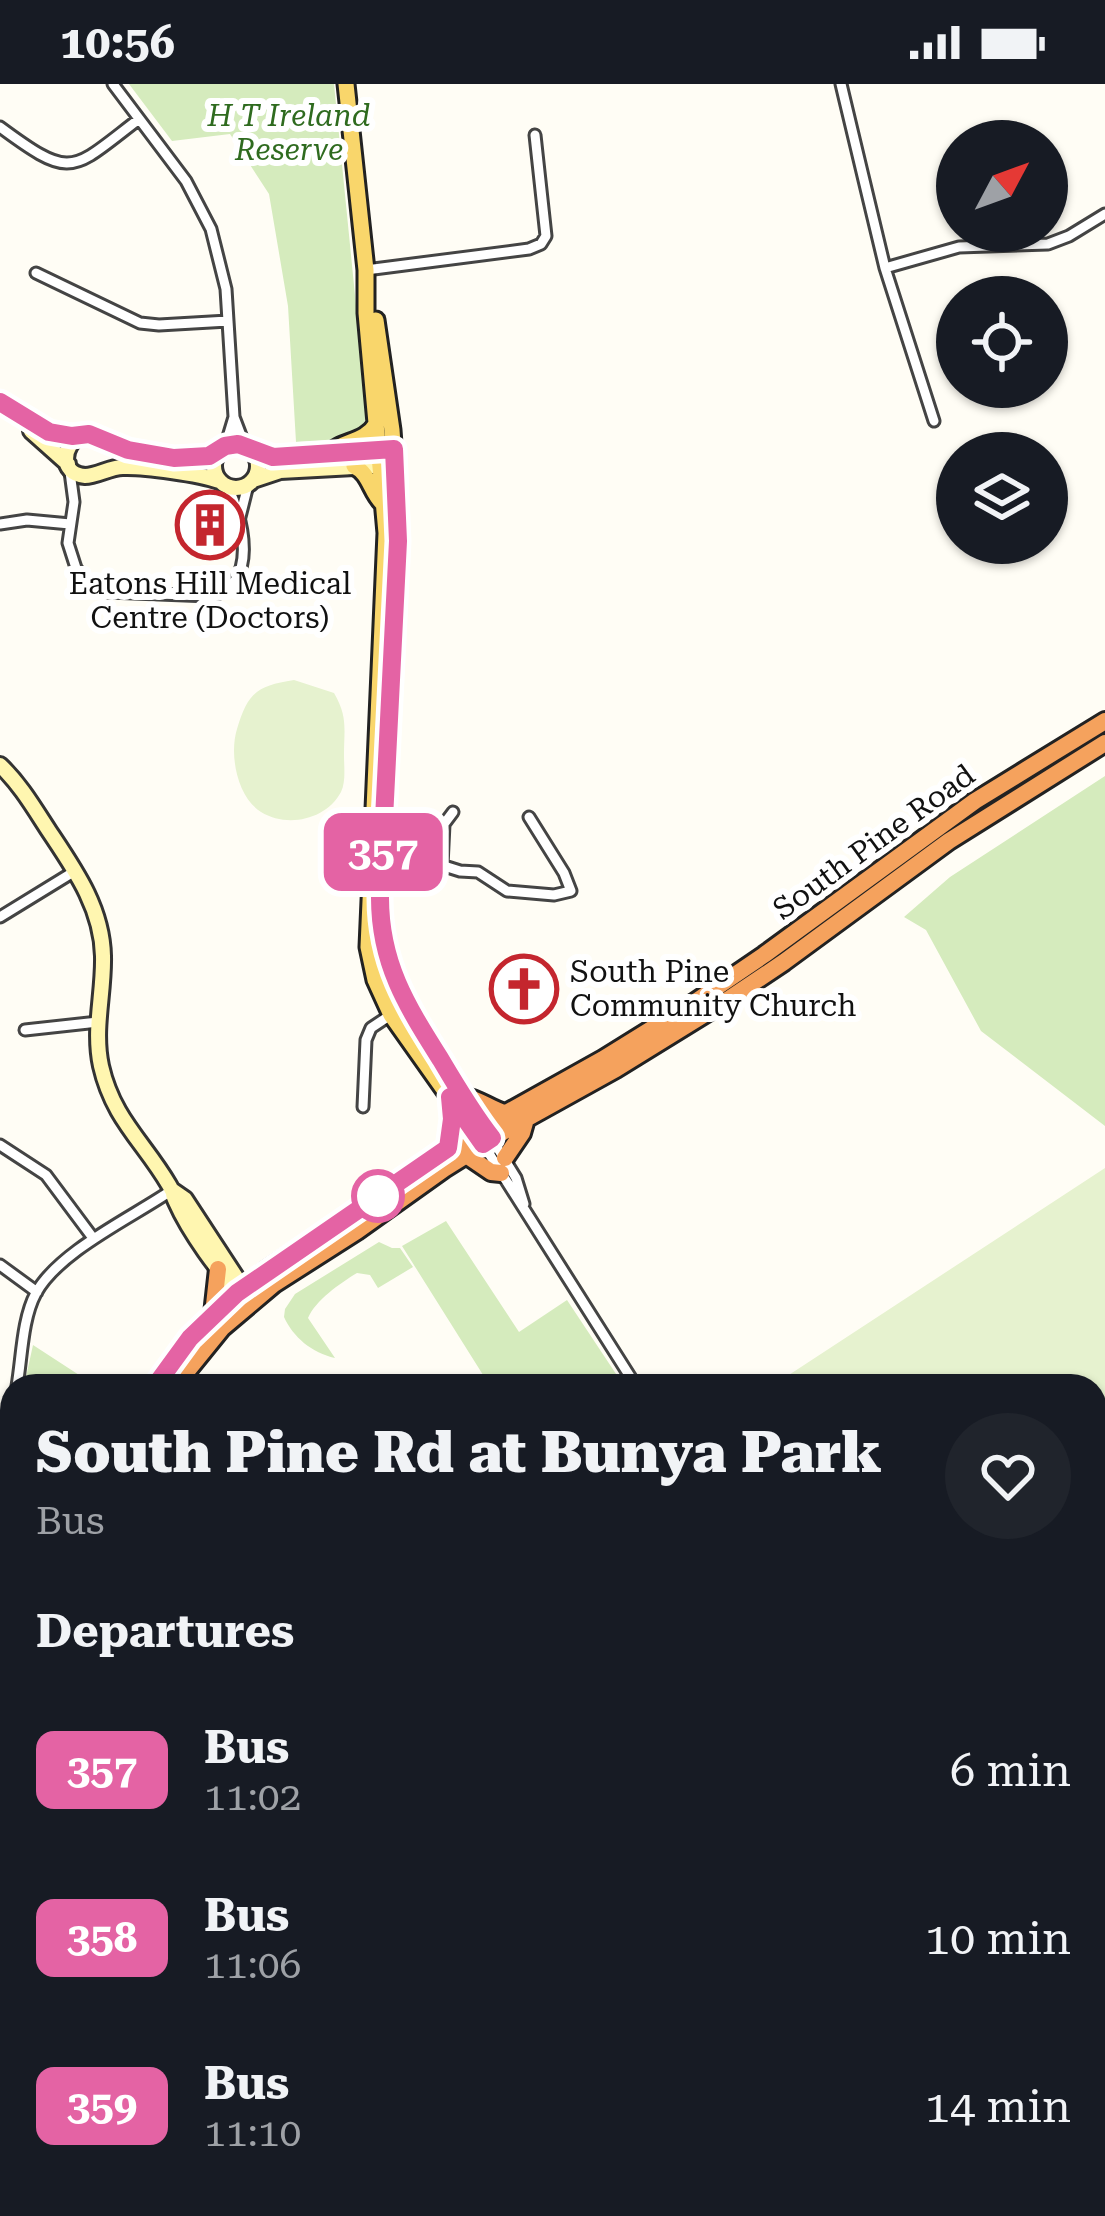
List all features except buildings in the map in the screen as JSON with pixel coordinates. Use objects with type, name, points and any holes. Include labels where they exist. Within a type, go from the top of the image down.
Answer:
[{"type":"highway","name":"South Pine Road","points":[[483,1135],[504,1113],[695,1002],[975,801],[1105,721]]},
{"type":"highway","name":"South Pine Road","points":[[164,1374],[213,1314],[483,1135],[526,1119],[616,1069],[744,989],[949,842],[1105,742]]},
{"type":"highway","points":[[504,1113],[476,1098],[457,1097],[452,1119],[457,1152],[491,1172],[503,1166],[526,1119]]},
{"type":"highway","points":[[213,1314],[218,1269]]},
{"type":"highway","name":"South Pine Road","points":[[184,1374],[245,1296]]},
{"type":"main road","points":[[346,84],[398,541],[380,919],[397,986],[457,1097]]},
{"type":"main road","points":[[366,270],[376,424],[387,457],[387,550],[367,938],[376,980],[391,1015],[483,1135]]},
{"type":"main road","points":[[328,454],[368,436],[376,424]]},
{"type":"main road","points":[[354,466],[366,475],[385,505]]},
{"type":"street","points":[[81,435],[67,447],[74,502],[70,555],[81,576],[108,592],[207,596],[224,591],[239,573],[243,554],[240,517],[257,461],[234,417],[221,263],[205,215],[187,182],[113,84]]},
{"type":"street","points":[[841,84],[885,268],[934,421]]},
{"type":"street","points":[[0,127],[38,155],[62,164],[87,158],[139,119]]},
{"type":"street","points":[[366,270],[541,244],[546,236],[535,135]]},
{"type":"street","points":[[885,268],[959,247],[1048,244],[1105,214]]},
{"type":"street","points":[[36,273],[140,323],[228,321]]},
{"type":"street","points":[[0,402],[46,430],[174,458],[205,457],[238,444],[273,457],[387,457]]},
{"type":"street","points":[[0,411],[35,434],[78,474],[124,466],[206,477],[235,488],[280,471],[354,466],[387,457]]},
{"type":"street","points":[[234,417],[214,470],[240,517]]},
{"type":"street","points":[[74,502],[104,466],[107,456],[98,438]]},
{"type":"street","points":[[0,524],[27,520],[70,524]]},
{"type":"street","points":[[0,765],[20,786],[91,900],[102,942],[101,1066],[117,1110],[218,1269],[245,1296]]},
{"type":"street","points":[[442,866],[444,824],[453,812]]},
{"type":"street","points":[[382,862],[422,859],[478,872],[507,892],[554,895],[571,891],[565,873],[529,817]]},
{"type":"street","points":[[0,916],[75,871]]},
{"type":"street","points":[[363,1108],[370,1028],[409,1008]]},
{"type":"street","points":[[25,1030],[98,1022]]},
{"type":"street","points":[[483,1135],[629,1374]]},
{"type":"street","points":[[0,1145],[46,1175],[93,1238]]},
{"type":"street","points":[[19,1374],[28,1319],[37,1292],[52,1273],[93,1238],[172,1190]]},
{"type":"street","points":[[172,1190],[185,1199],[245,1296]]},
{"type":"street","points":[[0,1265],[37,1292]]},
{"type":"green space","name":"H T Ireland Reserve","points":[[129,84],[334,84],[367,416],[360,431],[337,440],[296,442],[288,306],[269,194],[230,134],[172,141]]},
{"type":"green space","points":[[294,680],[334,693],[345,730],[344,779],[341,792],[326,809],[305,818],[282,820],[261,812],[246,796],[234,750],[250,699],[263,688]]},
{"type":"green space","points":[[1105,776],[1105,1126],[981,1031],[926,930],[904,917],[950,877]]},
{"type":"green space","points":[[1105,1168],[1105,1374],[790,1374]]},
{"type":"green space","points":[[446,1221],[519,1332],[567,1300],[616,1374],[482,1374],[402,1246]]},
{"type":"green space","points":[[379,1242],[400,1248],[413,1267],[378,1288],[370,1275],[357,1273],[336,1287],[308,1318],[335,1358],[311,1348],[288,1324],[285,1309],[295,1294]]},
{"type":"green space","points":[[33,1345],[78,1374],[27,1374]]},
{"type":"bus line","name":"357","points":[[0,402],[49,432],[89,434],[128,450],[174,458],[209,456],[232,444],[273,457],[394,449],[398,541],[380,919],[397,986],[492,1138],[483,1144],[450,1097],[448,1148],[237,1293],[190,1338],[164,1374]]},
{"type":"place","name":"Eatons Hill Medical Centre (Doctors)","points":[[210,525]]},
{"type":"place","name":"South Pine Community Church","points":[[524,989]]}]
